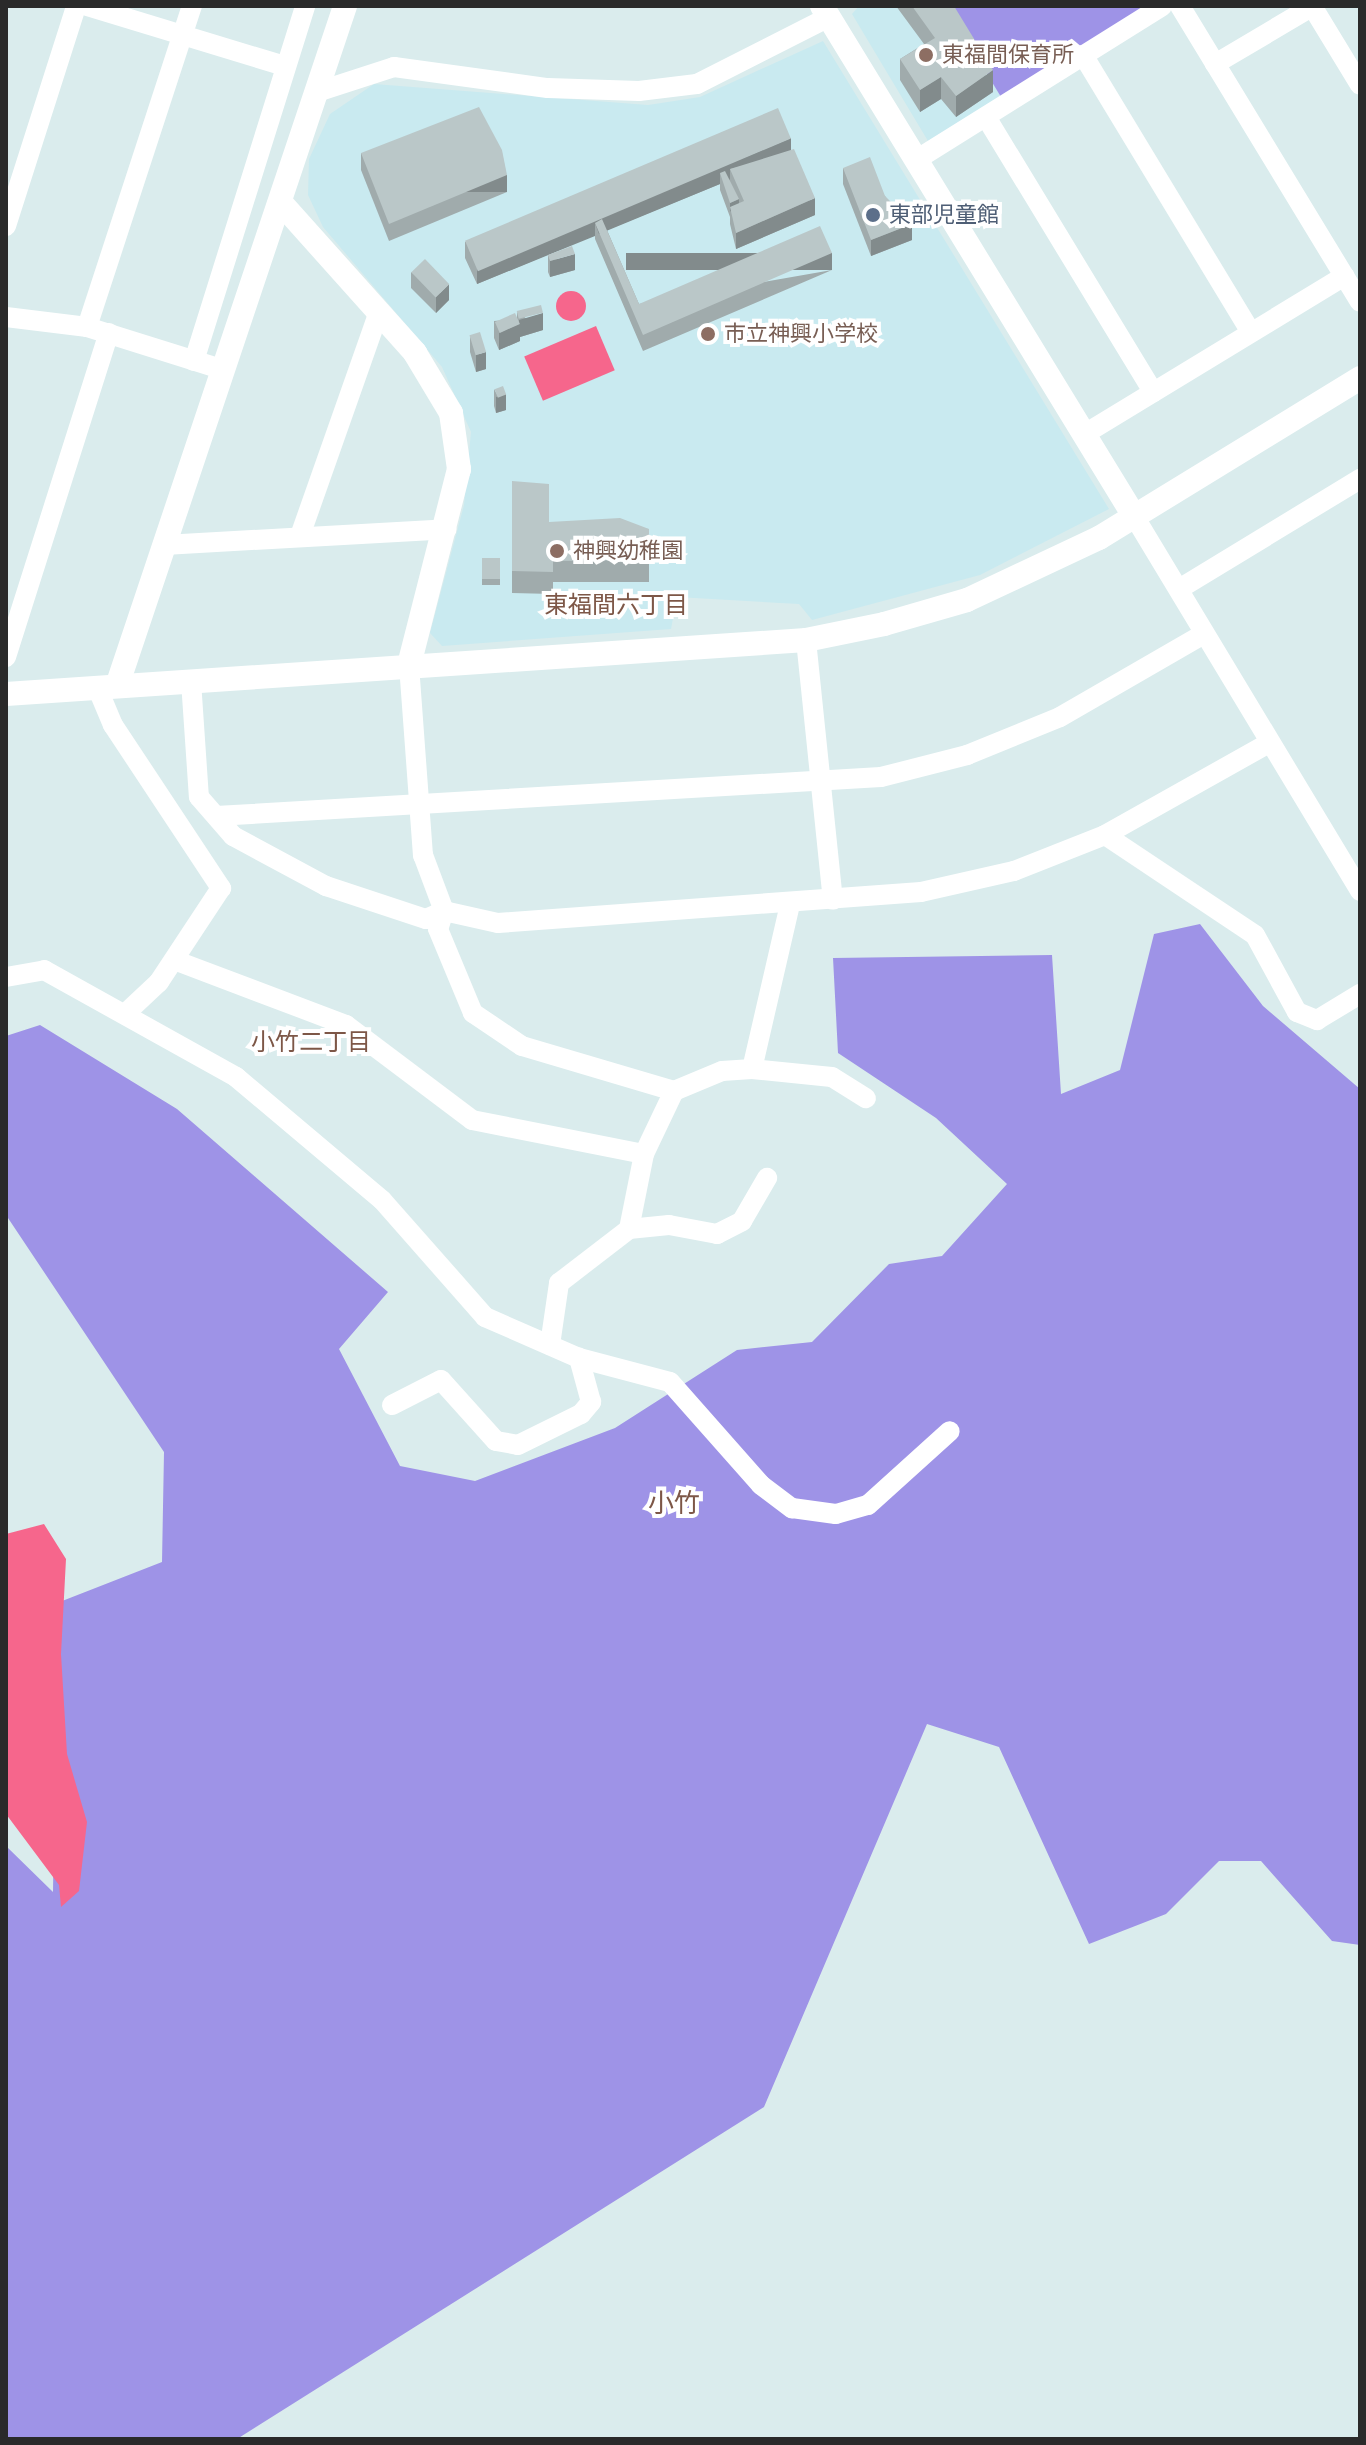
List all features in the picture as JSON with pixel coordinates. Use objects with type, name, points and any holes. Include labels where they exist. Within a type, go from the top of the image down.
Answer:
[{"type":"street","points":[[6,226],[76,6]]},
{"type":"street","points":[[87,6],[285,66]]},
{"type":"street","points":[[87,327],[192,6]]},
{"type":"street","points":[[194,361],[305,6]]},
{"type":"street","points":[[126,1013],[174,960],[221,888],[113,725],[107,687],[164,545],[221,369],[282,204],[345,6]]},
{"type":"street","points":[[916,160],[1162,6]]},
{"type":"street","points":[[1180,6],[1360,302]]},
{"type":"street","points":[[1215,64],[1312,6],[1360,85]]},
{"type":"street","points":[[317,92],[394,67],[548,88],[697,84],[830,10],[916,160],[1360,891]]},
{"type":"street","points":[[1083,55],[1251,332]]},
{"type":"street","points":[[986,117],[1153,392]]},
{"type":"street","points":[[282,204],[379,311],[451,413],[459,469],[447,529],[409,665],[423,855],[444,911],[438,929],[473,1013],[494,1031],[674,1091],[722,1071],[752,1069],[832,1077],[866,1098]]},
{"type":"street","points":[[1083,435],[1344,276]]},
{"type":"street","points":[[301,533],[379,311]]},
{"type":"street","points":[[6,317],[87,327],[221,369]]},
{"type":"street","points":[[6,657],[109,333]]},
{"type":"street","points":[[6,678],[6,694],[806,640],[967,600],[1134,516],[1360,378]]},
{"type":"street","points":[[1179,589],[1360,479]]},
{"type":"street","points":[[164,545],[301,533],[447,529]]},
{"type":"street","points":[[216,816],[881,777],[967,755],[1060,717],[1204,634]]},
{"type":"street","points":[[806,640],[833,900]]},
{"type":"street","points":[[191,681],[199,797],[233,836],[326,886],[426,919],[444,911],[498,923],[921,892],[1014,871],[1105,835],[1269,743]]},
{"type":"street","points":[[1105,835],[1255,935],[1297,1012],[1317,1020],[1360,994]]},
{"type":"street","points":[[752,1069],[790,904]]},
{"type":"street","points":[[174,960],[346,1025],[472,1120],[644,1154]]},
{"type":"street","points":[[6,977],[44,970],[236,1077],[382,1200],[485,1317],[579,1358],[670,1382],[761,1485],[808,1514],[868,1505],[950,1431]]},
{"type":"street","points":[[629,1229],[644,1154],[674,1091]]},
{"type":"street","points":[[550,1345],[559,1283],[629,1229],[669,1225],[717,1234],[742,1221],[767,1178]]},
{"type":"street","points":[[392,1405],[441,1380],[496,1441],[518,1445],[581,1414],[591,1402],[579,1358]]},
{"type":"shaded area","name":"東福間保育所","points":[[859,6],[946,6],[1001,97],[928,141],[852,14]]},
{"type":"shaded area","points":[[946,6],[1150,6],[1001,97]]},
{"type":"shaded area","name":"市立神興小学校","points":[[823,41],[1109,509],[980,575],[812,620],[799,604],[677,597],[671,629],[442,646],[430,633],[464,505],[471,432],[442,367],[323,227],[308,195],[309,159],[330,114],[374,84],[648,105],[700,97]]},
{"type":"shaded area","points":[[571,291],[577,292],[585,300],[585,312],[577,320],[571,321],[565,320],[557,312],[556,306],[557,300],[565,292]]},
{"type":"shaded area","points":[[596,326],[615,370],[543,401],[524,356]]},
{"type":"shaded area","points":[[1200,924],[1263,1006],[1360,1089],[1360,1945],[1332,1941],[1261,1861],[1219,1861],[1166,1914],[1089,1944],[999,1747],[927,1724],[764,2107],[237,2439],[6,2439],[6,1846],[53,1892],[57,1603],[162,1562],[164,1452],[6,1215],[6,1036],[40,1025],[177,1109],[388,1292],[339,1349],[400,1466],[475,1481],[615,1428],[737,1350],[812,1342],[889,1264],[942,1256],[1007,1184],[936,1118],[838,1053],[833,958],[1052,955],[1061,1094],[1120,1070],[1154,934]]},
{"type":"shaded area","points":[[44,1524],[66,1559],[61,1654],[67,1754],[87,1822],[79,1891],[61,1907],[59,1885],[6,1814],[6,1534]]},
{"type":"building","points":[[912,6],[954,6],[993,70],[956,96],[941,77],[920,90],[900,59],[935,38]]},
{"type":"building","points":[[479,107],[502,150],[507,175],[389,224],[361,153]]},
{"type":"building","points":[[778,108],[791,138],[478,271],[465,241]]},
{"type":"building","points":[[794,149],[815,198],[736,233],[730,207],[744,201],[730,169]]},
{"type":"building","name":"東部児童館","points":[[870,157],[885,196],[893,204],[903,201],[912,224],[871,240],[843,168]]},
{"type":"building","points":[[725,171],[739,199],[730,203],[720,173]]},
{"type":"building","points":[[602,219],[639,304],[820,226],[832,253],[643,335],[595,223]]},
{"type":"building","points":[[572,246],[575,254],[550,261],[548,255]]},
{"type":"building","points":[[425,259],[449,284],[436,297],[411,272]]},
{"type":"building","points":[[541,305],[543,313],[519,319],[517,311]]},
{"type":"building","points":[[515,313],[520,324],[500,333],[495,322]]},
{"type":"building","points":[[480,332],[486,352],[476,355],[469,335]]},
{"type":"building","points":[[503,386],[506,394],[498,398],[495,389]]},
{"type":"building","points":[[512,481],[549,484],[549,522],[620,518],[649,529],[649,560],[553,561],[553,572],[512,571]]},
{"type":"building","points":[[482,558],[500,558],[500,579],[482,579]]},
{"type":"place","name":"東福間保育所","points":[[926,55]]},
{"type":"place","name":"東部児童館","points":[[873,215]]},
{"type":"place","name":"市立神興小学校","points":[[708,334]]},
{"type":"place","name":"神興幼稚園","points":[[557,551]]},
{"type":"district","name":"東福間六丁目","points":[[616,605]]},
{"type":"district","name":"小竹二丁目","points":[[311,1042]]},
{"type":"district","name":"小竹","points":[[674,1504]]}]
